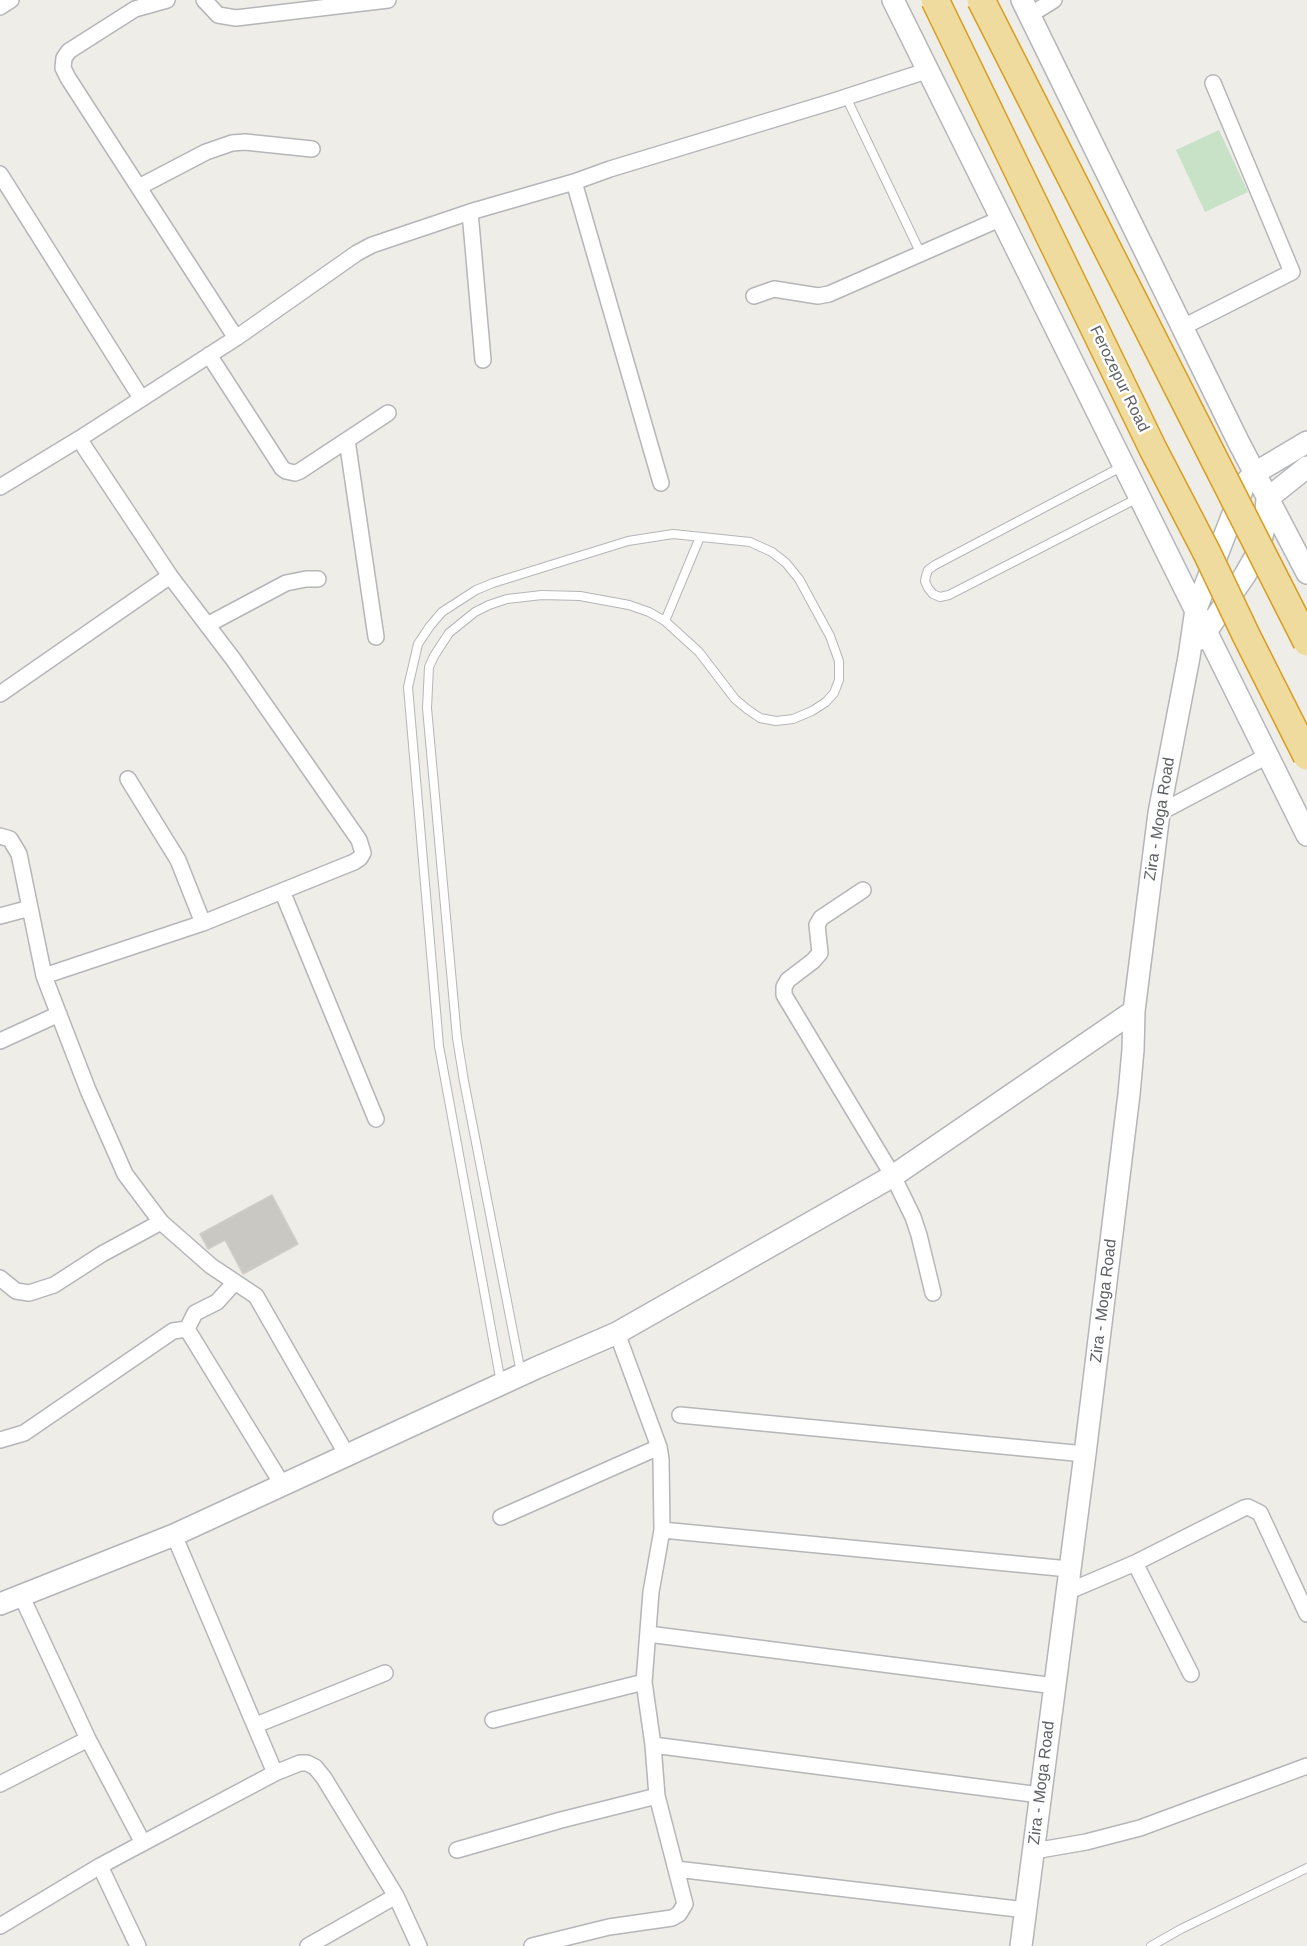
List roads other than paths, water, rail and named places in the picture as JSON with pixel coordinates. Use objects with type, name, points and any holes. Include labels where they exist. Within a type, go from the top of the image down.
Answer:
[{"type":"highway","name":"Ferozepur Road","points":[[935,0],[1153,449],[1307,756]]},
{"type":"highway","points":[[981,0],[1307,642]]},
{"type":"street","points":[[0,7],[12,0]]},
{"type":"street","points":[[167,0],[133,4],[69,51],[64,58],[63,68],[236,338]]},
{"type":"street","points":[[204,0],[218,15],[236,18],[388,0]]},
{"type":"street","points":[[893,0],[1307,835]]},
{"type":"street","points":[[1054,0],[1026,7],[1238,441],[1307,573]]},
{"type":"street","points":[[0,487],[236,338],[357,253],[372,245],[470,212],[574,182],[929,70]]},
{"type":"street","points":[[1183,327],[1292,272],[1213,83]]},
{"type":"street","points":[[140,187],[206,152],[232,143],[245,142],[312,149]]},
{"type":"street","points":[[0,174],[5,193],[141,398]]},
{"type":"street","points":[[574,182],[661,483]]},
{"type":"street","points":[[470,212],[483,360]]},
{"type":"street","points":[[754,296],[774,289],[818,296],[829,294],[1002,218]]},
{"type":"street","points":[[209,355],[286,471],[300,471],[388,413]]},
{"type":"street","points":[[44,976],[203,923],[354,862],[363,853],[362,847],[246,678],[170,576],[79,439]]},
{"type":"street","points":[[347,440],[376,637]]},
{"type":"street","points":[[1255,473],[1307,442]]},
{"type":"street","points":[[1267,498],[1307,467]]},
{"type":"street","name":"Zira - Moga Road","points":[[1021,1946],[1129,1094],[1134,1011],[1159,813],[1196,609],[1238,499],[1245,483],[1255,473]]},
{"type":"street","name":"Zira - Moga Road","points":[[1189,657],[1245,575],[1257,552],[1265,524],[1267,498]]},
{"type":"street","points":[[0,694],[170,576]]},
{"type":"street","points":[[207,625],[286,583],[318,579]]},
{"type":"street","points":[[1159,813],[1267,756]]},
{"type":"street","points":[[128,779],[178,860],[203,923]]},
{"type":"street","points":[[0,836],[10,839],[20,854],[44,976],[88,1090],[125,1174],[161,1222],[211,1266],[256,1296],[347,1455]]},
{"type":"street","points":[[863,890],[821,918],[817,926],[820,953],[789,980],[784,987],[784,994],[893,1176],[913,1217],[933,1293]]},
{"type":"street","points":[[282,891],[376,1119]]},
{"type":"street","points":[[0,916],[30,908]]},
{"type":"street","points":[[0,1604],[174,1535],[617,1333],[893,1176],[1134,1011]]},
{"type":"street","points":[[0,1041],[59,1014]]},
{"type":"street","points":[[0,1278],[16,1291],[29,1293],[54,1285],[102,1254],[161,1222]]},
{"type":"street","points":[[187,1329],[195,1313],[217,1302],[235,1282]]},
{"type":"street","points":[[0,1440],[24,1433],[173,1330],[187,1329]]},
{"type":"street","points":[[187,1329],[282,1484]]},
{"type":"street","points":[[532,1946],[609,1928],[672,1918],[679,1914],[685,1904],[657,1796],[653,1744],[644,1682],[655,1564],[662,1530],[663,1479],[659,1447],[617,1333]]},
{"type":"street","points":[[680,1415],[1085,1454]]},
{"type":"street","points":[[501,1516],[659,1447]]},
{"type":"street","points":[[1067,1592],[1136,1563],[1244,1508],[1253,1508],[1260,1514],[1307,1614]]},
{"type":"street","points":[[662,1530],[1069,1569]]},
{"type":"street","points":[[174,1535],[275,1773]]},
{"type":"street","points":[[1136,1563],[1191,1674]]},
{"type":"street","points":[[21,1595],[88,1739],[143,1843]]},
{"type":"street","points":[[648,1634],[1055,1686]]},
{"type":"street","points":[[255,1725],[385,1673]]},
{"type":"street","points":[[493,1720],[644,1682]]},
{"type":"street","points":[[0,1784],[88,1739]]},
{"type":"street","points":[[653,1744],[1040,1795]]},
{"type":"street","points":[[0,1926],[143,1843],[275,1773],[300,1763],[307,1763],[320,1772],[396,1896],[419,1946]]},
{"type":"street","points":[[1034,1851],[1086,1842],[1140,1828],[1307,1766]]},
{"type":"street","points":[[457,1850],[657,1796]]},
{"type":"street","points":[[100,1866],[138,1946]]},
{"type":"street","points":[[676,1869],[1026,1910]]},
{"type":"street","points":[[308,1946],[396,1896]]},
{"type":"lane","points":[[846,97],[921,254]]},
{"type":"lane","points":[[1124,466],[935,565],[928,570],[926,576],[925,581],[928,588],[940,597],[949,595],[1140,497]]},
{"type":"lane","points":[[501,1384],[439,1046],[408,687],[418,644],[442,612],[476,590],[628,541],[673,534],[750,542],[772,552],[786,563],[799,579],[830,636],[839,661],[839,680],[834,693],[812,711],[776,721],[760,718],[735,699],[699,652],[665,621],[629,605],[580,596],[542,596],[507,600],[475,612],[449,633],[429,667],[427,708],[457,1038],[521,1375]]},
{"type":"lane","points":[[665,621],[700,537]]},
{"type":"lane","points":[[1151,1946],[1307,1868]]}]
